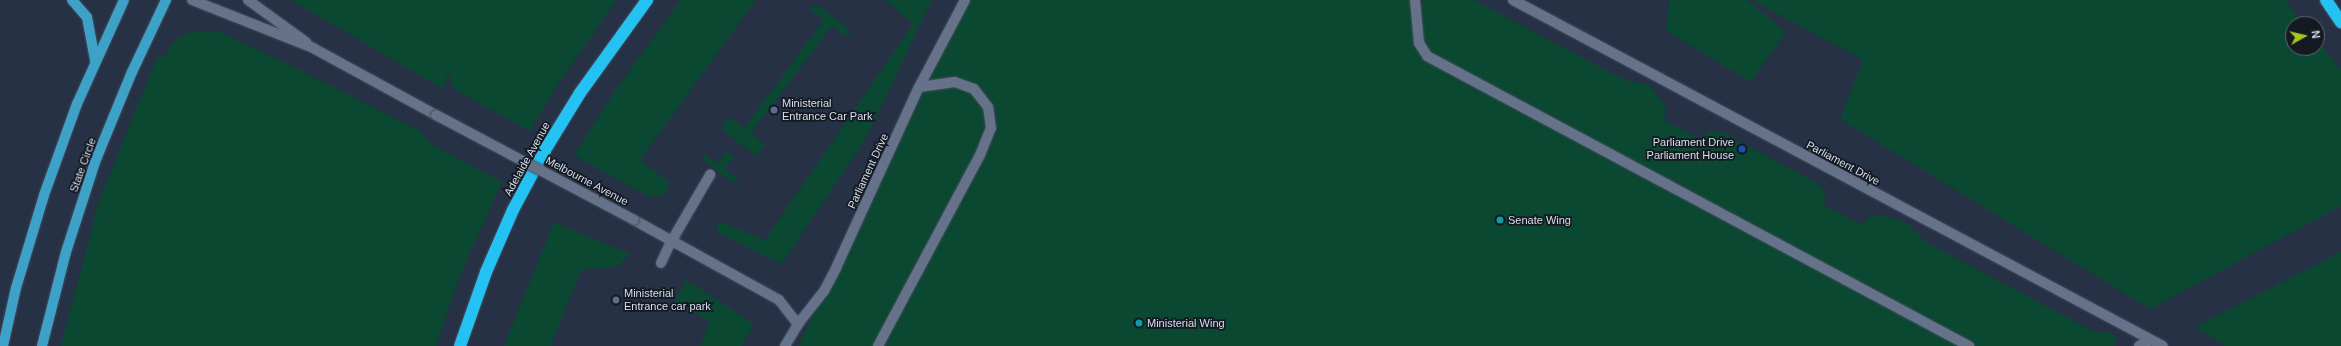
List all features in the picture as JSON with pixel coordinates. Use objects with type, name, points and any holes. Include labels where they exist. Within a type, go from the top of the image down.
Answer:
[{"type":"highway","name":"Adelaide Avenue","points":[[460,346],[489,265],[513,210],[545,150],[584,86],[647,0]]},
{"type":"highway","points":[[2326,0],[2341,22]]},
{"type":"main road","points":[[72,0],[87,17],[95,60]]},
{"type":"main road","points":[[3,346],[16,288],[44,195],[95,60],[124,0]]},
{"type":"main road","name":"State Circle","points":[[42,346],[66,252],[96,162],[132,72],[166,0]]},
{"type":"street","name":"Melbourne Avenue","points":[[192,0],[314,48],[780,300],[798,324]]},
{"type":"street","name":"Melbourne Avenue","points":[[248,0],[282,22],[314,48]]},
{"type":"street","name":"Parliament Drive","points":[[785,346],[798,324],[824,291],[833,274],[919,87],[965,0]]},
{"type":"street","points":[[1415,0],[1419,43],[1423,52],[1430,58],[1969,346]]},
{"type":"street","name":"Parliament Drive","points":[[1513,0],[2163,346]]},
{"type":"street","points":[[878,346],[980,155],[991,128],[988,107],[974,89],[955,82],[919,87]]},
{"type":"street","points":[[661,263],[671,242],[710,176]]},
{"type":"street","points":[[2139,346],[2151,340]]},
{"type":"green space","points":[[291,0],[617,0],[557,85],[530,131],[455,90],[448,73],[443,89]]},
{"type":"green space","points":[[681,0],[756,0],[640,160],[669,182],[667,194],[649,197],[574,155],[616,89]]},
{"type":"green space","points":[[885,0],[932,0],[865,140],[782,264],[717,232],[719,221],[765,240],[913,24]]},
{"type":"green space","points":[[969,0],[1417,0],[1423,4],[1423,0],[1474,0],[1624,80],[1649,85],[1664,103],[1666,110],[1664,120],[1700,139],[1709,131],[1719,131],[1819,184],[1825,192],[1824,205],[1861,224],[1869,217],[1879,215],[1901,220],[1912,227],[1926,242],[2094,332],[2113,333],[2118,343],[2113,346],[798,346]]},
{"type":"green space","points":[[1670,0],[1747,0],[1786,32],[1751,82],[1665,30]]},
{"type":"green space","points":[[1752,0],[2285,0],[2298,16],[2285,16],[2285,56],[2325,56],[2325,50],[2341,70],[2341,206],[2150,309],[1840,119],[1863,60]]},
{"type":"green space","points":[[813,6],[819,6],[849,29],[851,34],[846,36],[832,26],[751,133],[765,144],[756,156],[721,129],[730,117],[744,128],[824,20],[811,10]]},
{"type":"green space","points":[[192,31],[218,31],[292,66],[420,131],[431,144],[502,182],[458,280],[436,346],[61,346],[99,202],[158,56],[164,58],[173,42]]},
{"type":"green space","points":[[726,151],[734,157],[725,169],[739,180],[736,182],[732,182],[702,159],[703,153],[717,164]]},
{"type":"green space","points":[[554,222],[630,254],[618,266],[581,270],[551,346],[504,346]]},
{"type":"green space","points":[[2341,252],[2341,346],[2225,346],[2195,327]]},
{"type":"green space","points":[[686,280],[754,324],[742,346],[700,346],[710,321],[674,301]]},
{"type":"place","name":"Ministerial Entrance Car Park","points":[[774,110]]},
{"type":"place","name":"Parliament Drive Parliament House","points":[[1742,149]]},
{"type":"place","name":"Senate Wing","points":[[1500,220]]},
{"type":"place","name":"Ministerial Entrance car park","points":[[616,300]]},
{"type":"place","name":"Ministerial Wing","points":[[1139,323]]}]
